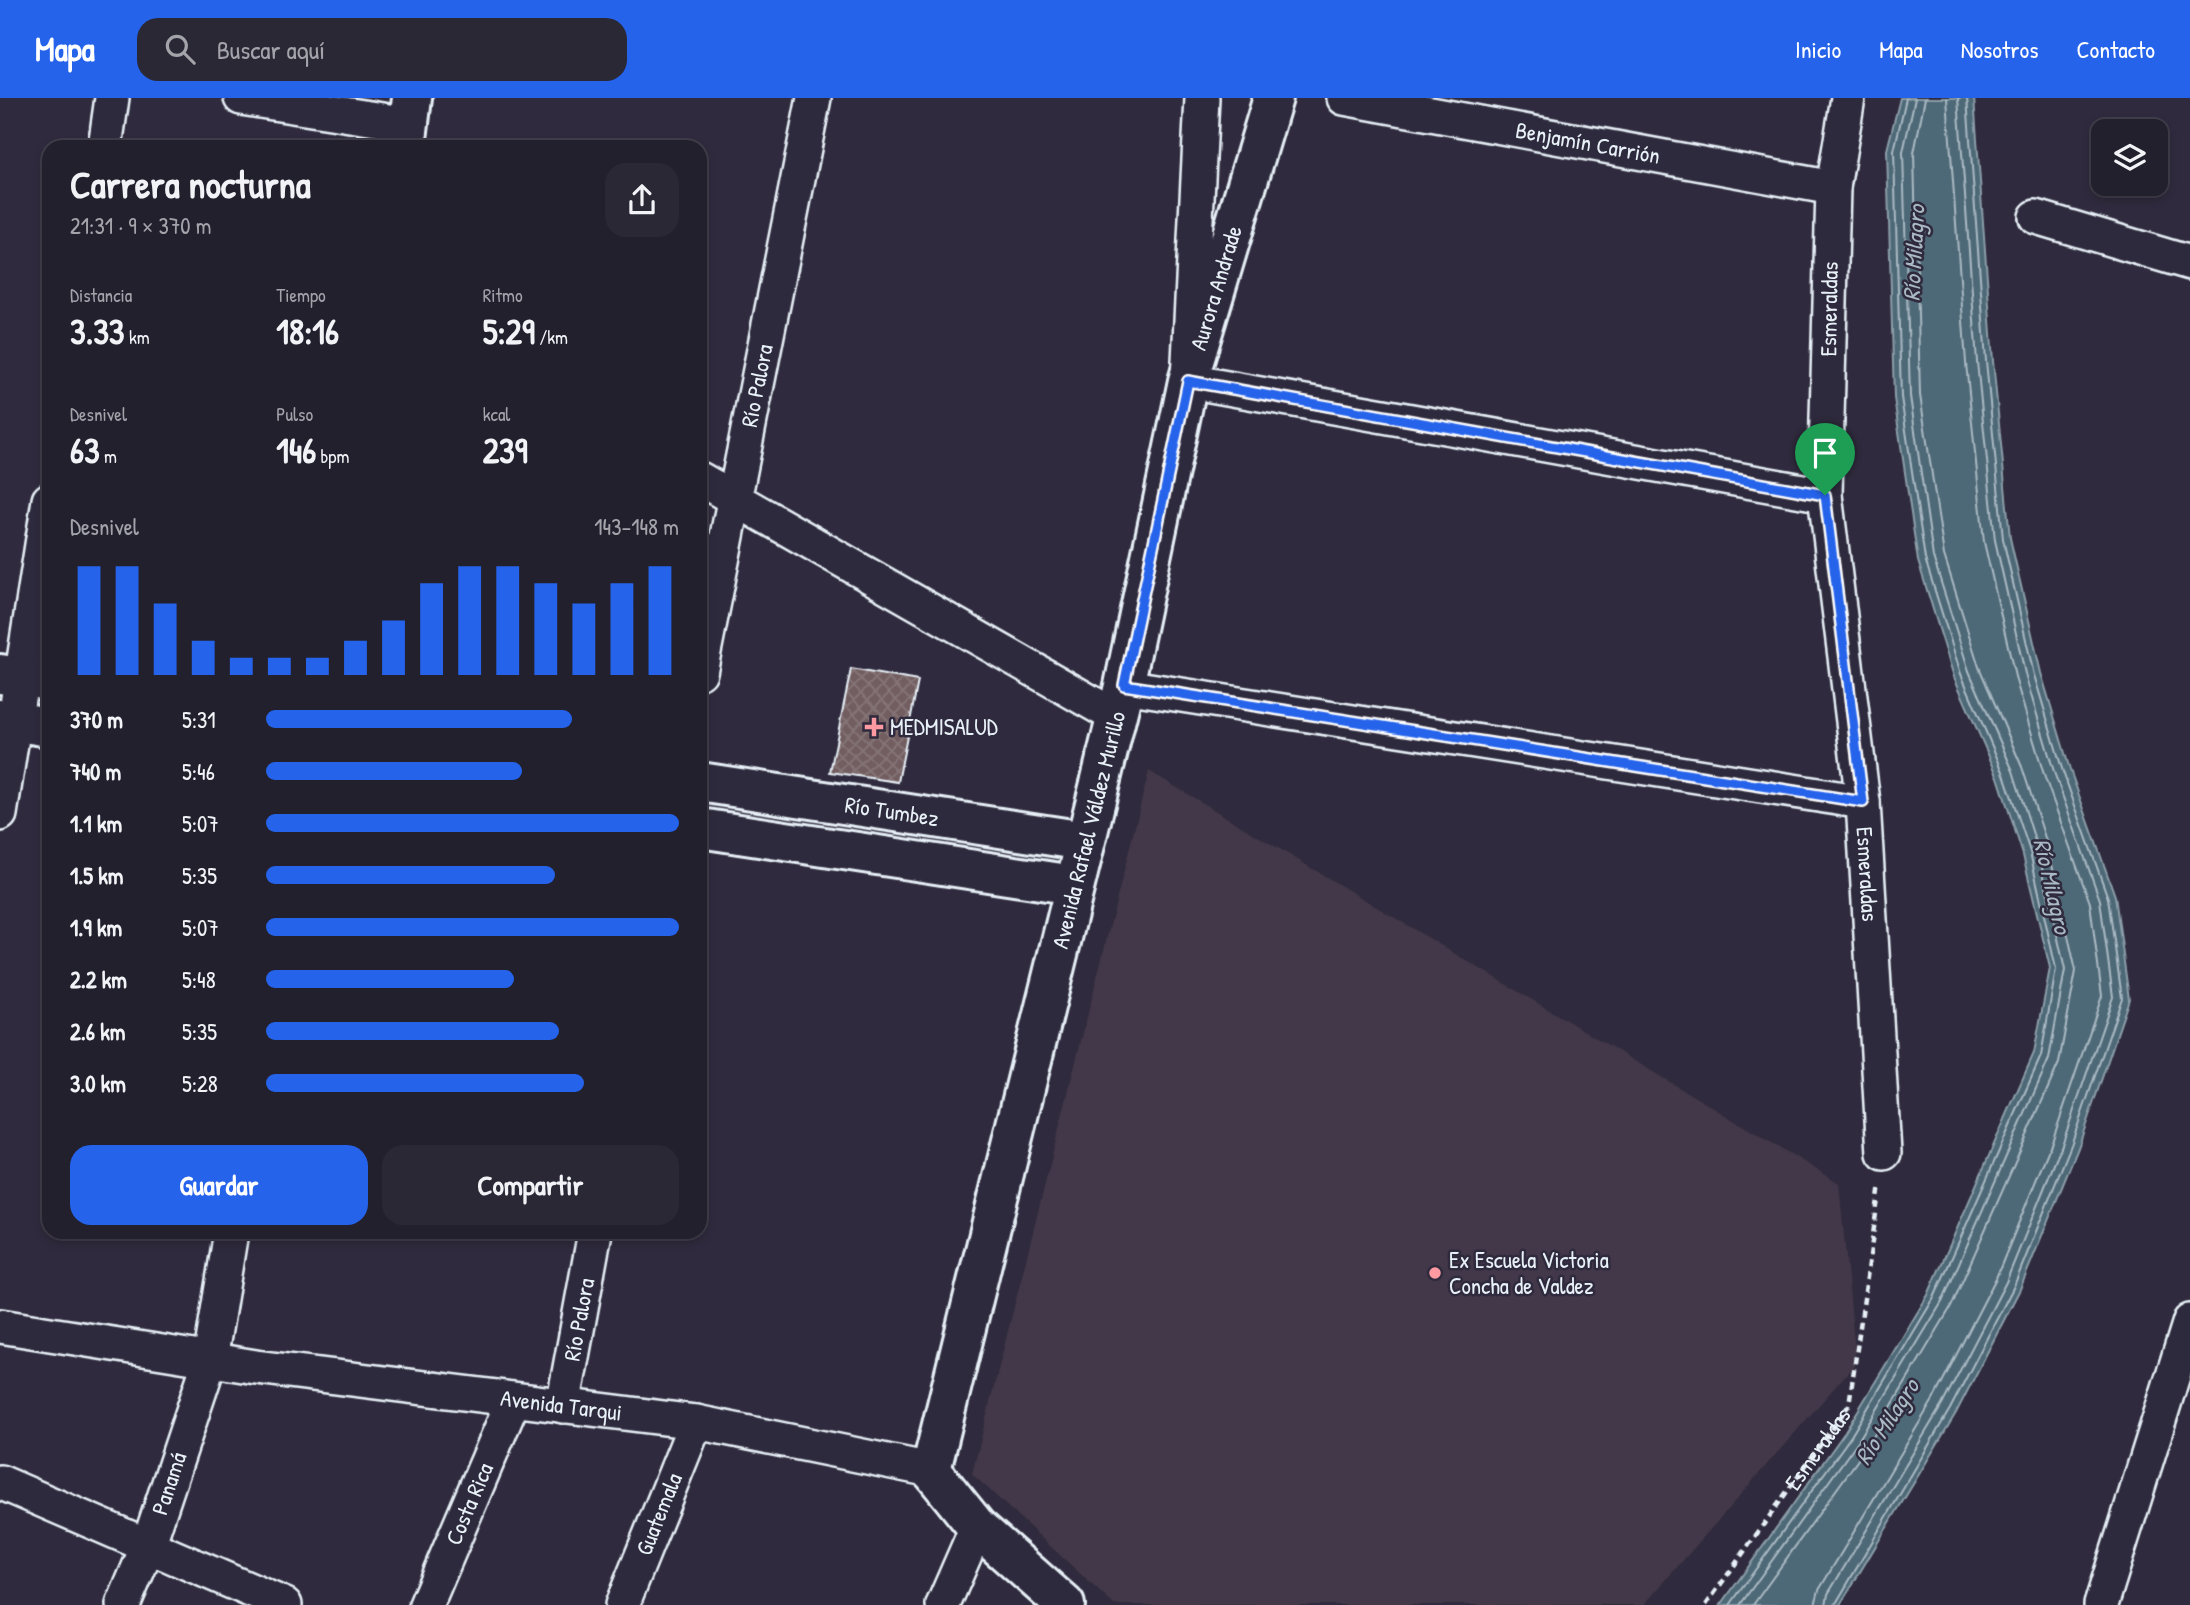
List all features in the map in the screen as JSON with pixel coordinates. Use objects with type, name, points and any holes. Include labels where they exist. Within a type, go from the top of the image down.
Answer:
[{"type":"street","points":[[106,140],[112,98]]},
{"type":"street","points":[[241,98],[409,123]]},
{"type":"street","name":"Río Palora","points":[[707,636],[814,98]]},
{"type":"street","name":"Avenida Rafael Váldez Murillo","points":[[931,1470],[1119,701],[1188,381],[1202,98]]},
{"type":"street","name":"Aurora Andrade","points":[[1273,98],[1188,381],[1825,495]]},
{"type":"street","name":"Benjamín Carrión","points":[[1344,98],[1833,188]]},
{"type":"street","name":"Esmeraldas","points":[[1848,98],[1833,188],[1825,495],[1863,802],[1884,1153]]},
{"type":"street","points":[[2036,217],[2190,263]]},
{"type":"street","points":[[707,483],[1119,701],[1863,802]]},
{"type":"street","points":[[0,814],[21,722],[23,677],[42,548]]},
{"type":"street","name":"Río Tumbez","points":[[707,783],[1085,841]]},
{"type":"street","name":"Río Tumbez","points":[[707,829],[1074,886]]},
{"type":"street","name":"Panamá","points":[[122,1605],[148,1546],[210,1360],[230,1239]]},
{"type":"street","name":"Río Palora","points":[[563,1406],[593,1239]]},
{"type":"street","points":[[2101,1605],[2190,1321]]},
{"type":"street","name":"Avenida Tarqui","points":[[0,1326],[210,1360],[513,1401],[696,1422],[931,1470]]},
{"type":"street","name":"Costa Rica","points":[[426,1605],[513,1401]]},
{"type":"street","name":"Guatemala","points":[[622,1605],[696,1422]]},
{"type":"street","points":[[931,1470],[977,1527],[1065,1605]]},
{"type":"street","points":[[0,1482],[285,1605]]},
{"type":"street","points":[[943,1605],[977,1527]]},
{"type":"path","name":"Esmeraldas","points":[[1706,1605],[1849,1405],[1884,1153]]},
{"type":"shaded area","name":"Ex Escuela Victoria Concha de Valdez","points":[[1149,771],[1839,1183],[1856,1363],[1644,1605],[1114,1605],[972,1474]]},
{"type":"water","name":"Río Milagro","points":[[1900,98],[1974,98],[1993,361],[2010,538],[2041,673],[2070,770],[2115,896],[2129,999],[2078,1148],[2020,1289],[1956,1413],[1840,1605],[1721,1605],[1845,1432],[1928,1295],[2034,1053],[2050,968],[2023,855],[1998,777],[1954,677],[1918,561],[1894,398],[1887,150]]},
{"type":"building","name":"MEDMISALUD","points":[[851,669],[918,681],[898,782],[830,772]]},
{"type":"place","name":"MEDMISALUD","points":[[874,727]]},
{"type":"place","name":"Ex Escuela Victoria Concha de Valdez","points":[[1435,1273]]},
{"type":"route","points":[[1188,381],[1825,495],[1863,802],[1124,685],[1188,381]]}]
